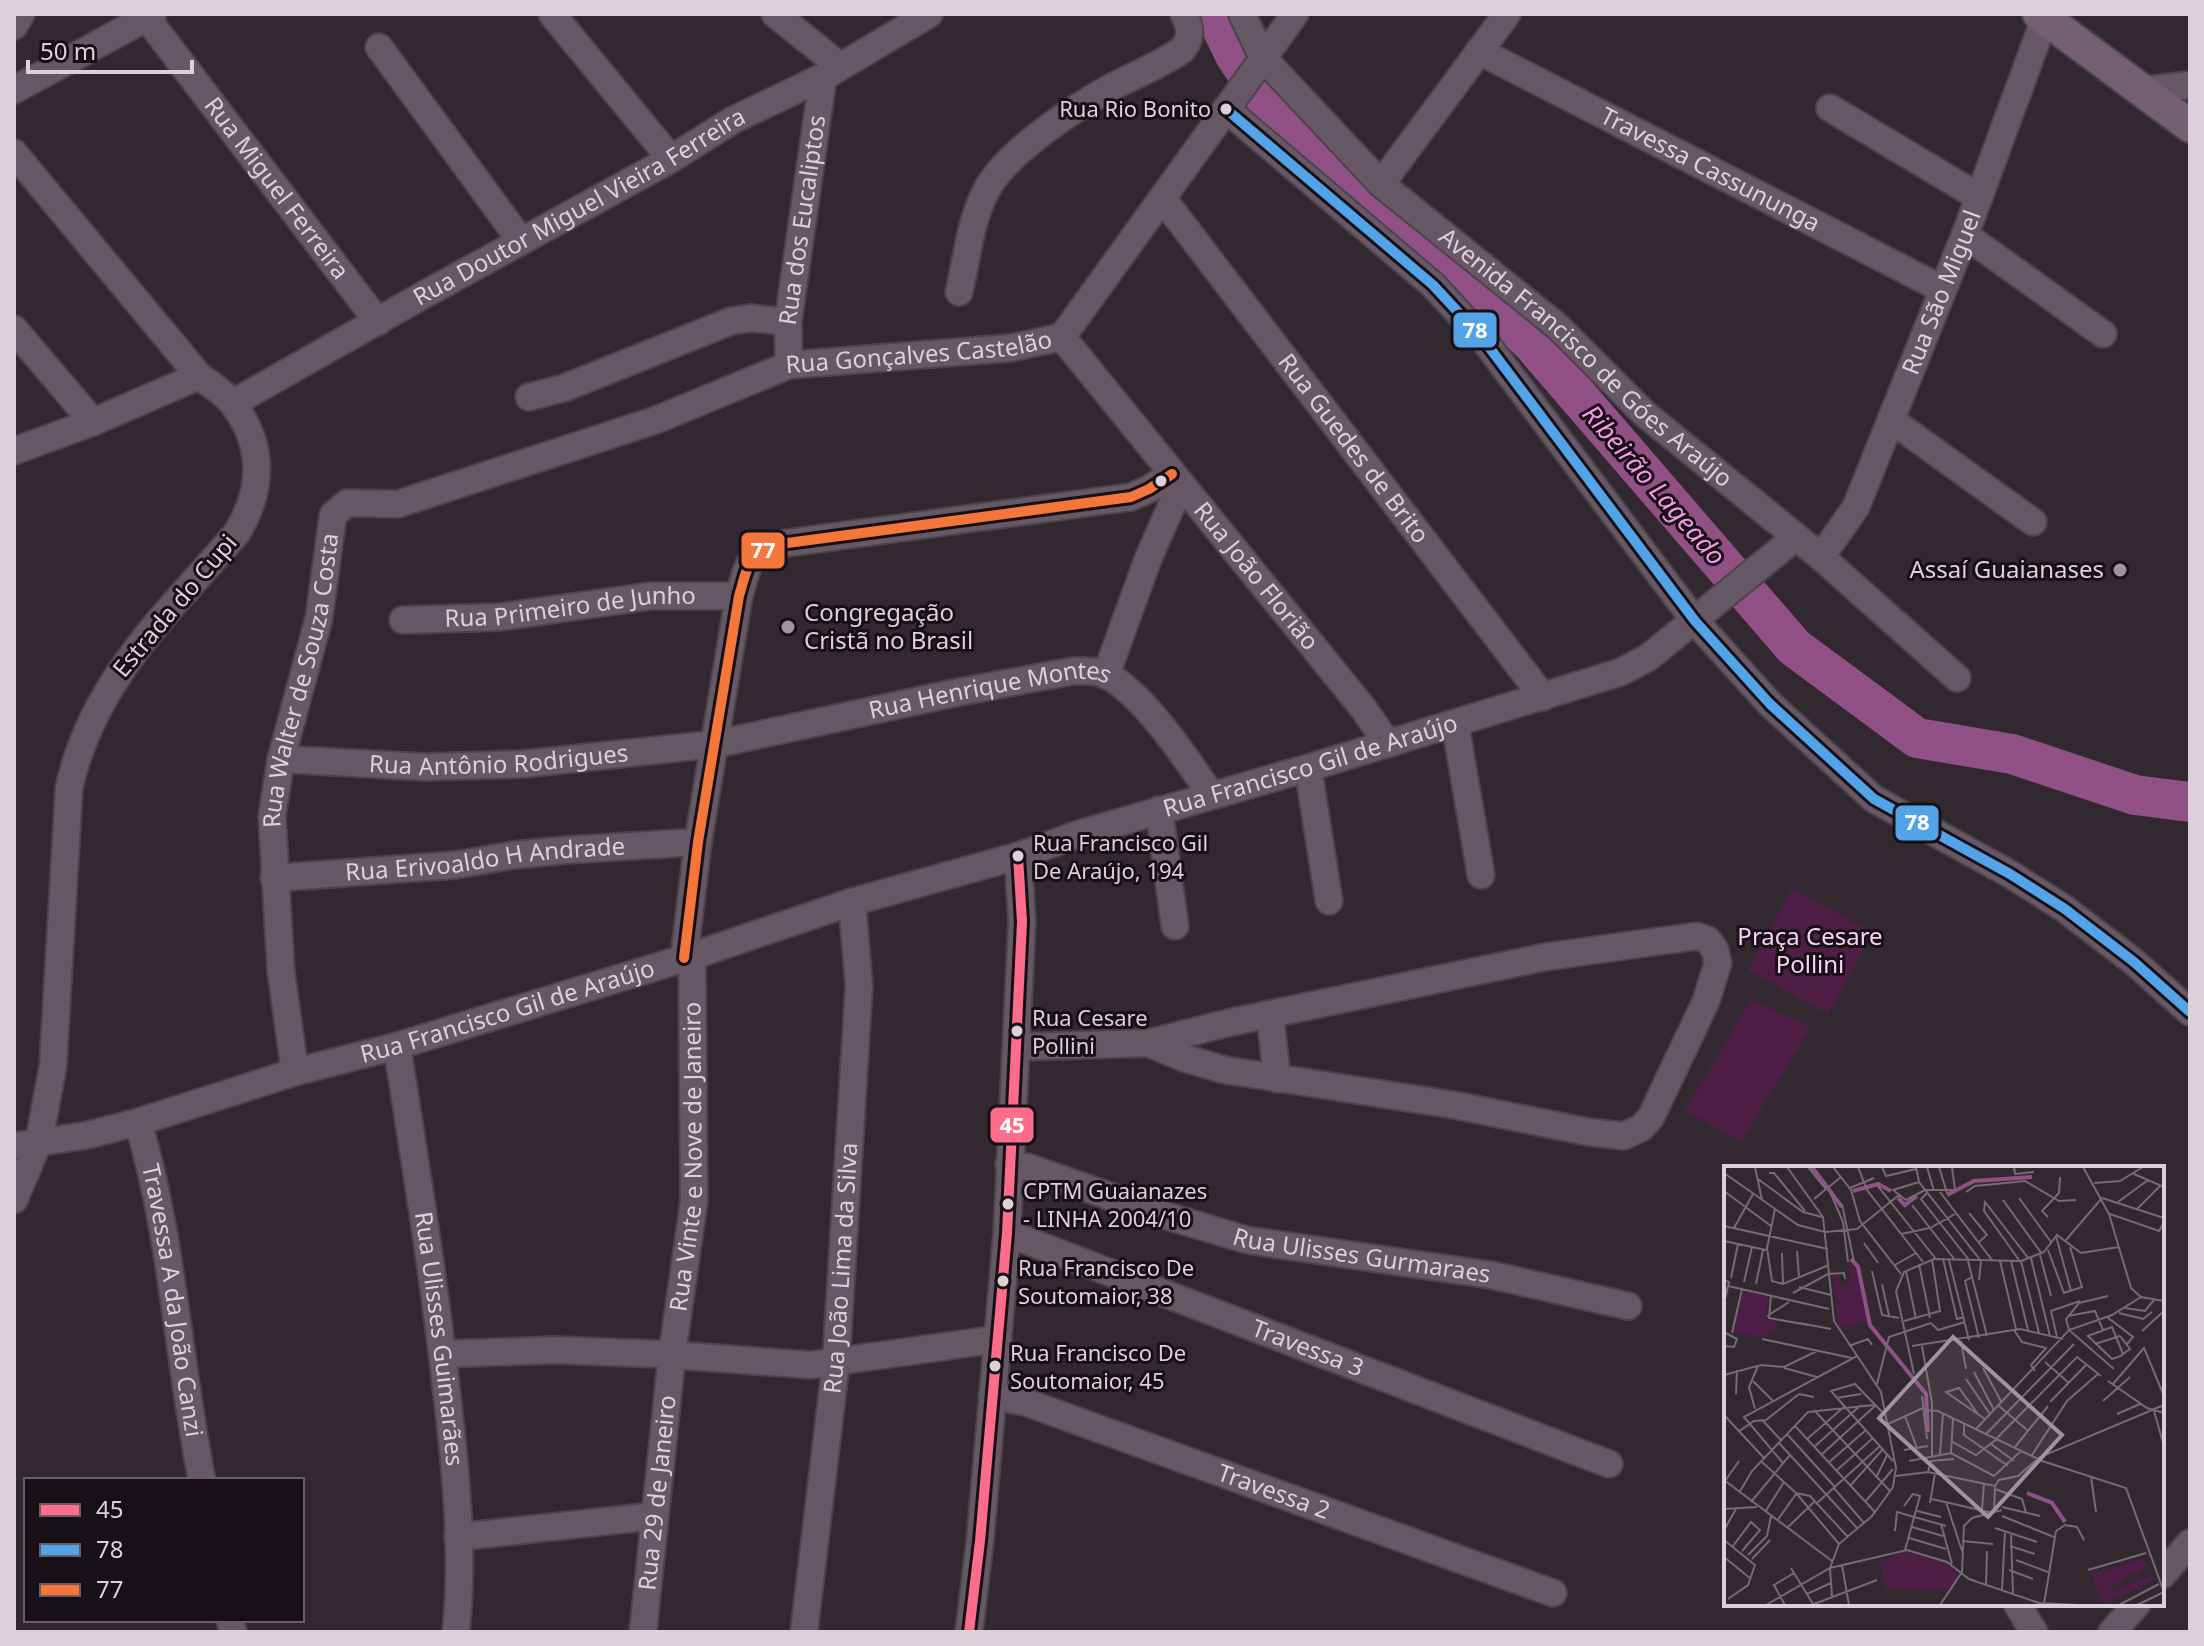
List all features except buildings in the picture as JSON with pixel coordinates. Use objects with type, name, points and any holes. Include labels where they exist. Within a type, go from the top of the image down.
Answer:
[{"type":"main road","points":[[2042,16],[2190,126]]},
{"type":"street","points":[[14,26],[21,14]]},
{"type":"street","points":[[552,14],[671,159]]},
{"type":"street","points":[[775,14],[832,72]]},
{"type":"street","name":"Rua Doutor Miguel Vieira Ferreira","points":[[233,403],[671,159],[733,120],[832,72],[929,14]]},
{"type":"street","points":[[959,292],[985,191],[1003,164],[1029,142],[1110,88],[1182,50],[1189,42],[1191,33],[1184,14]]},
{"type":"street","name":"Avenida Francisco de Góes Araújo","points":[[1242,14],[1258,65],[1381,184],[1557,326],[1645,414],[1821,557],[1957,678]]},
{"type":"street","name":"Rua Gonçalves Castelão","points":[[782,369],[1010,348],[1062,337],[1295,14]]},
{"type":"street","points":[[1381,184],[1507,14]]},
{"type":"street","points":[[14,90],[150,16]]},
{"type":"street","name":"Rua Miguel Ferreira","points":[[150,16],[378,322]]},
{"type":"street","name":"Rua São Miguel","points":[[1821,557],[1856,507],[1965,235],[2042,16]]},
{"type":"street","points":[[379,47],[521,241]]},
{"type":"street","name":"Travessa Cassununga","points":[[1479,51],[1942,289]]},
{"type":"street","name":"Rua dos Eucaliptos","points":[[782,369],[832,72]]},
{"type":"street","points":[[2143,90],[2190,85]]},
{"type":"street","name":"Avenida Francisco de Góes Araújo","points":[[1230,105],[1433,285],[1483,339],[1695,621],[1770,704],[1874,799],[2010,874],[2065,909],[2134,962],[2190,1012]]},
{"type":"street","points":[[1830,108],[1979,197]]},
{"type":"street","name":"Estrada do Cupi","points":[[14,153],[199,376],[233,403],[251,438],[258,471],[256,494],[236,534],[119,671],[90,719],[76,756],[69,788],[53,1066],[26,1143],[14,1200]]},
{"type":"street","name":"Rua Guedes de Brito","points":[[1163,199],[1543,697]]},
{"type":"street","points":[[1965,235],[2103,334]]},
{"type":"street","points":[[529,397],[564,388],[731,321],[750,318],[788,322]]},
{"type":"street","points":[[14,329],[93,422]]},
{"type":"street","name":"Rua João Florião","points":[[1062,337],[1363,708],[1388,744]]},
{"type":"street","name":"Rua Walter de Souza Costa","points":[[295,1072],[281,972],[272,816],[281,759],[319,618],[333,515],[352,502],[398,504],[656,420],[782,369]]},
{"type":"street","points":[[14,451],[93,422],[199,376]]},
{"type":"street","points":[[1891,420],[2033,522]]},
{"type":"street","points":[[1106,675],[1177,479]]},
{"type":"street","name":"Rua Vinte e Nove de Janeiro","points":[[672,1355],[694,1201],[688,957],[698,842],[739,596],[749,560],[764,548],[780,544],[1131,497],[1177,479]]},
{"type":"street","name":"Rua Francisco Gil de Araújo","points":[[26,1143],[88,1135],[138,1122],[295,1072],[397,1046],[688,957],[852,902],[1018,856],[1159,810],[1308,768],[1621,672],[1649,657],[1796,537]]},
{"type":"street","name":"Rua Primeiro de Junho","points":[[403,620],[500,617],[651,596],[739,596]]},
{"type":"street","name":"Rua Henrique Montes","points":[[716,744],[1073,671],[1106,675],[1135,697],[1165,731],[1211,795]]},
{"type":"street","points":[[1455,723],[1481,875]]},
{"type":"street","name":"Rua Antônio Rodrigues","points":[[281,759],[424,767],[523,764],[716,744]]},
{"type":"street","points":[[1308,768],[1329,901]]},
{"type":"street","points":[[1159,810],[1175,926]]},
{"type":"street","name":"Rua Erivoaldo H Andrade","points":[[274,878],[455,865],[566,850],[698,842]]},
{"type":"street","points":[[969,1632],[1007,1233],[1022,922],[1018,856]]},
{"type":"street","name":"Rua João Lima da Silva","points":[[804,1632],[836,1362],[859,986],[852,902]]},
{"type":"street","points":[[1016,1047],[1148,1043],[1270,1014],[1545,957],[1697,936],[1708,940],[1715,950],[1718,963],[1706,1001],[1651,1117],[1641,1128],[1624,1136],[1588,1132],[1454,1105],[1225,1070],[1148,1043]]},
{"type":"street","points":[[1270,1014],[1277,1079]]},
{"type":"street","name":"Rua Ulisses Guimarães","points":[[397,1046],[443,1354],[457,1486],[456,1632]]},
{"type":"street","name":"Travessa A da João Canzi","points":[[138,1122],[157,1191],[174,1289],[187,1404],[202,1478]]},
{"type":"street","name":"Rua Ulisses Gurmaraes","points":[[1009,1164],[1027,1167],[1160,1214],[1247,1240],[1491,1275],[1628,1306]]},
{"type":"street","name":"Travessa 3","points":[[1007,1233],[1609,1464]]},
{"type":"street","points":[[443,1354],[554,1350],[811,1365],[998,1339]]},
{"type":"street","name":"Rua 29 de Janeiro","points":[[643,1632],[672,1355]]},
{"type":"street","name":"Travessa 2","points":[[992,1396],[1025,1402],[1553,1593]]},
{"type":"street","points":[[458,1537],[655,1516]]},
{"type":"street","points":[[2164,1573],[2190,1543]]},
{"type":"street","points":[[2018,1606],[2034,1632]]},
{"type":"street","points":[[2117,1630],[2135,1606]]},
{"type":"green space","name":"Praça Cesare Pollini","points":[[1792,889],[1873,932],[1828,1014],[1748,970]]},
{"type":"green space","points":[[1751,1000],[1811,1027],[1741,1142],[1685,1111]]},
{"type":"waterway","name":"Ribeirão Lageado","points":[[1215,14],[1235,55],[1276,116],[1386,210],[1531,342],[1794,647],[1917,738],[2012,754],[2135,795],[2190,802]]},
{"type":"transit line","name":"78","points":[[1226,109],[1433,285],[1483,339],[1695,621],[1770,704],[1874,799],[2010,874],[2065,909],[2134,962],[2190,1012]]},
{"type":"transit line","name":"77","points":[[684,958],[698,842],[739,596],[747,569],[755,556],[780,544],[1131,497],[1172,474]]},
{"type":"transit line","name":"45","points":[[969,1632],[1007,1233],[1022,922],[1018,856]]},
{"type":"place","name":"Rua Rio Bonito","points":[[1226,109]]},
{"type":"place","name":"Assaí Guaianases","points":[[2120,570]]},
{"type":"place","name":"Congregação Cristã no Brasil","points":[[788,627]]},
{"type":"place","name":"Rua Francisco Gil De Araújo, 194","points":[[1018,856]]},
{"type":"place","name":"Rua Cesare Pollini","points":[[1017,1031]]},
{"type":"place","name":"CPTM Guaianazes - LINHA 2004/10","points":[[1008,1204]]},
{"type":"place","name":"Rua Francisco De Soutomaior, 38","points":[[1003,1281]]},
{"type":"place","name":"Rua Francisco De Soutomaior, 45","points":[[995,1366]]}]
